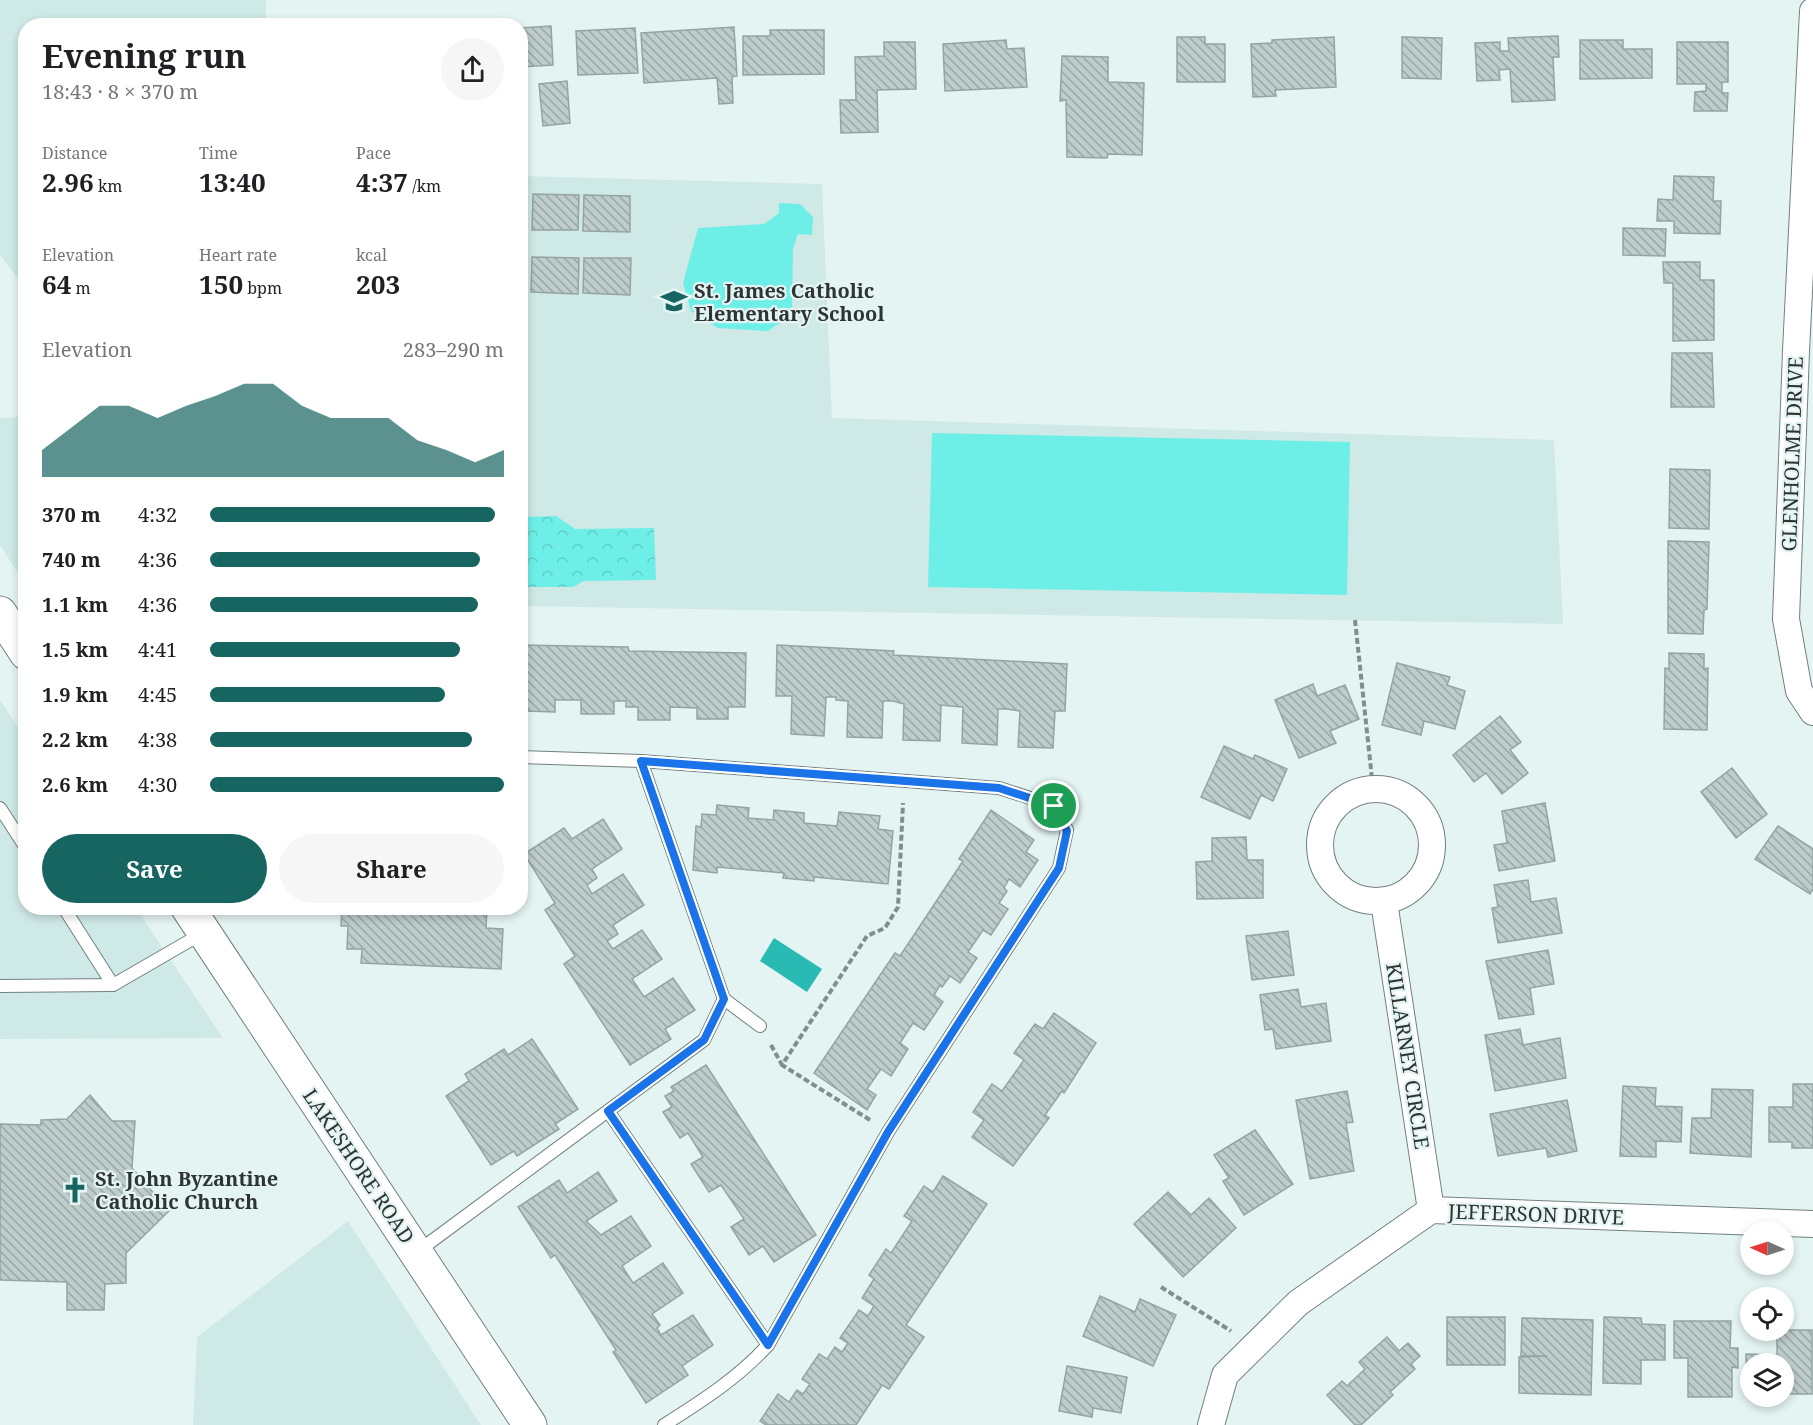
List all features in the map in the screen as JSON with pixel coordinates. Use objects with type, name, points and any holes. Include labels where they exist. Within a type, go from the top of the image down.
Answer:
[{"type":"main road","points":[[0,613],[18,641]]},
{"type":"main road","name":"LAKESHORE ROAD","points":[[196,920],[530,1425]]},
{"type":"street","name":"GLENHOLME DRIVE","points":[[1813,11],[1804,351],[1786,619],[1799,691],[1813,712]]},
{"type":"street","points":[[1373,788],[1391,790],[1409,799],[1423,813],[1432,837],[1432,856],[1419,883],[1403,896],[1384,902],[1370,902],[1351,896],[1335,884],[1324,868],[1319,844],[1323,824],[1333,808],[1348,795],[1373,788]]},
{"type":"street","name":"KILLARNEY CIRCLE","points":[[1384,902],[1431,1210]]},
{"type":"street","name":"JEFFERSON DRIVE","points":[[1211,1425],[1225,1375],[1298,1303],[1431,1210],[1813,1224]]},
{"type":"lane","points":[[528,757],[641,761],[999,788],[1054,806],[1067,831],[1059,868],[888,1132],[768,1345],[750,1365],[711,1395],[664,1425]]},
{"type":"lane","points":[[641,761],[724,999],[760,1026]]},
{"type":"lane","points":[[0,808],[18,836]]},
{"type":"lane","points":[[68,915],[113,985]]},
{"type":"lane","points":[[0,986],[113,985],[196,920]]},
{"type":"lane","points":[[416,1252],[704,1040],[724,999]]},
{"type":"lane","points":[[608,1111],[768,1345]]},
{"type":"path","points":[[1355,620],[1373,788]]},
{"type":"path","points":[[888,1132],[782,1065],[867,936],[885,928],[898,908],[905,780]]},
{"type":"path","points":[[1161,1287],[1254,1346]]},
{"type":"shaded area","points":[[0,0],[266,0],[266,18],[18,18],[18,279],[0,255]]},
{"type":"shaded area","name":"St. James Catholic Elementary School","points":[[528,176],[822,184],[832,418],[1554,440],[1563,624],[528,606]]},
{"type":"shaded area","points":[[18,417],[18,573],[0,545],[0,418]]},
{"type":"shaded area","points":[[0,700],[18,728],[18,915],[141,915],[223,1038],[0,1039]]},
{"type":"shaded area","points":[[774,938],[822,969],[807,992],[760,961]]},
{"type":"shaded area","points":[[348,1221],[481,1425],[193,1425],[197,1337]]},
{"type":"green space","points":[[779,203],[800,204],[813,217],[812,235],[798,234],[793,249],[792,314],[768,331],[718,328],[691,311],[683,283],[698,228],[764,224],[779,213]]},
{"type":"green space","points":[[932,433],[1350,442],[1347,595],[928,587]]},
{"type":"green space","points":[[556,516],[575,529],[654,528],[656,580],[584,581],[573,587],[528,587],[528,517]]},
{"type":"building","points":[[551,26],[553,65],[528,67],[528,27]]},
{"type":"building","points":[[734,27],[737,76],[732,77],[733,103],[719,104],[717,78],[644,83],[641,33]]},
{"type":"building","points":[[635,28],[638,73],[578,75],[576,31]]},
{"type":"building","points":[[770,30],[824,30],[824,74],[743,75],[743,36],[770,36]]},
{"type":"building","points":[[1558,36],[1559,57],[1553,57],[1555,100],[1512,102],[1510,69],[1499,70],[1500,80],[1477,81],[1475,43],[1500,42],[1500,51],[1509,51],[1508,38]]},
{"type":"building","points":[[1177,37],[1205,37],[1205,44],[1225,44],[1225,82],[1177,82]]},
{"type":"building","points":[[1334,37],[1336,87],[1275,90],[1276,96],[1253,97],[1251,44],[1272,43],[1272,40]]},
{"type":"building","points":[[1402,37],[1442,38],[1441,79],[1402,78]]},
{"type":"building","points":[[1006,40],[1007,49],[1024,48],[1027,87],[945,91],[943,44]]},
{"type":"building","points":[[1580,40],[1623,40],[1623,49],[1652,49],[1652,78],[1580,79]]},
{"type":"building","points":[[884,42],[915,42],[916,89],[877,90],[878,132],[841,133],[840,100],[856,100],[855,57],[884,56]]},
{"type":"building","points":[[1677,42],[1728,42],[1728,82],[1722,82],[1722,93],[1728,93],[1727,111],[1694,111],[1695,92],[1706,91],[1706,84],[1677,84]]},
{"type":"building","points":[[1062,56],[1108,57],[1108,82],[1144,83],[1142,155],[1108,154],[1107,158],[1067,157],[1066,100],[1060,101]]},
{"type":"building","points":[[567,81],[570,123],[543,126],[539,84]]},
{"type":"building","points":[[1674,176],[1714,177],[1713,201],[1721,201],[1720,234],[1674,233],[1674,221],[1657,221],[1658,199],[1673,200]]},
{"type":"building","points":[[533,194],[579,195],[578,230],[532,230]]},
{"type":"building","points":[[584,195],[630,196],[630,232],[583,231]]},
{"type":"building","points":[[1623,228],[1666,229],[1665,256],[1623,255]]},
{"type":"building","points":[[532,257],[579,258],[578,294],[531,292]]},
{"type":"building","points":[[584,258],[631,258],[630,295],[583,293]]},
{"type":"building","points":[[1663,262],[1700,262],[1700,280],[1714,280],[1714,340],[1673,341],[1673,283],[1664,283]]},
{"type":"building","points":[[1672,353],[1712,353],[1714,407],[1671,407]]},
{"type":"building","points":[[1670,469],[1710,470],[1709,529],[1669,528]]},
{"type":"building","points":[[1668,541],[1709,542],[1707,609],[1704,610],[1703,634],[1668,633]]},
{"type":"building","points":[[528,645],[628,647],[629,651],[746,653],[745,707],[728,707],[728,719],[697,719],[697,708],[670,707],[670,720],[638,720],[638,707],[626,707],[626,701],[614,701],[614,714],[581,714],[581,700],[555,700],[555,712],[528,711]]},
{"type":"building","points":[[777,645],[894,651],[893,655],[1067,664],[1065,711],[1055,711],[1053,748],[1018,747],[1020,711],[1007,709],[998,709],[997,745],[962,743],[963,707],[941,705],[940,741],[903,740],[904,704],[893,701],[883,701],[882,738],[847,737],[848,701],[836,700],[836,697],[826,697],[824,736],[791,734],[792,696],[776,696]]},
{"type":"building","points":[[1669,653],[1704,654],[1704,669],[1708,668],[1707,730],[1664,729],[1665,668],[1669,669]]},
{"type":"building","points":[[1397,663],[1450,677],[1447,685],[1465,691],[1455,729],[1424,721],[1421,735],[1382,725]]},
{"type":"building","points":[[1313,684],[1317,696],[1345,685],[1359,719],[1330,731],[1336,743],[1299,758],[1275,700]]},
{"type":"building","points":[[1500,716],[1521,742],[1510,750],[1528,773],[1502,794],[1486,773],[1474,782],[1453,755]]},
{"type":"building","points":[[1224,746],[1253,759],[1255,755],[1287,769],[1273,801],[1261,795],[1250,819],[1201,797]]},
{"type":"building","points":[[1732,768],[1767,814],[1736,838],[1701,792]]},
{"type":"building","points":[[1545,803],[1555,861],[1499,871],[1494,845],[1507,843],[1502,811]]},
{"type":"building","points":[[717,805],[749,808],[748,818],[773,820],[774,810],[804,813],[804,823],[837,826],[839,812],[880,816],[878,829],[893,831],[888,884],[814,877],[814,881],[783,878],[784,873],[717,867],[717,873],[693,870],[696,826],[701,827],[702,814],[716,815]]},
{"type":"building","points":[[991,810],[1034,840],[1026,852],[1038,860],[1020,887],[1009,879],[1004,888],[1007,891],[999,903],[1008,909],[991,935],[983,930],[968,952],[977,958],[960,983],[950,976],[942,987],[940,985],[934,995],[943,1002],[924,1030],[913,1023],[900,1043],[908,1049],[891,1076],[881,1069],[867,1089],[876,1095],[867,1110],[814,1073],[895,953],[900,956],[963,861],[959,859]]},
{"type":"building","points":[[603,819],[622,849],[592,869],[597,878],[587,885],[592,894],[623,874],[644,905],[613,925],[618,934],[607,941],[613,949],[642,930],[662,959],[632,979],[644,997],[673,978],[695,1010],[665,1029],[671,1039],[630,1065],[564,964],[575,956],[545,910],[555,903],[528,860],[528,851],[564,828],[572,839]]},
{"type":"building","points":[[1778,826],[1813,849],[1813,889],[1810,894],[1755,859]]},
{"type":"building","points":[[1246,837],[1247,860],[1263,860],[1263,898],[1197,899],[1196,862],[1212,861],[1212,838]]},
{"type":"building","points":[[1528,880],[1531,902],[1556,898],[1562,933],[1498,943],[1492,908],[1498,907],[1494,885]]},
{"type":"building","points":[[342,915],[487,915],[486,928],[503,929],[501,969],[361,963],[362,949],[347,949],[348,926],[341,926]]},
{"type":"building","points":[[1288,931],[1294,975],[1252,980],[1246,936]]},
{"type":"building","points":[[1548,950],[1554,984],[1530,988],[1534,1014],[1499,1019],[1486,961]]},
{"type":"building","points":[[1298,989],[1301,1007],[1326,1003],[1331,1041],[1276,1049],[1273,1029],[1265,1030],[1260,995]]},
{"type":"building","points":[[1054,1013],[1096,1043],[1064,1093],[1062,1091],[1045,1115],[1049,1118],[1013,1166],[972,1137],[984,1120],[973,1112],[992,1084],[1002,1091],[1024,1060],[1014,1053],[1035,1024],[1043,1029]]},
{"type":"building","points":[[1520,1029],[1523,1045],[1560,1038],[1566,1078],[1495,1091],[1485,1035]]},
{"type":"building","points":[[532,1039],[578,1109],[555,1124],[559,1129],[517,1156],[514,1151],[491,1165],[446,1096],[469,1081],[465,1074],[504,1049],[508,1055]]},
{"type":"building","points":[[706,1065],[816,1235],[774,1262],[763,1246],[749,1255],[731,1227],[744,1219],[721,1185],[709,1192],[691,1164],[703,1157],[688,1133],[680,1138],[663,1112],[672,1107],[665,1096],[674,1091],[671,1087]]},
{"type":"building","points":[[1793,1084],[1813,1084],[1813,1148],[1792,1148],[1792,1142],[1769,1142],[1769,1107],[1793,1107]]},
{"type":"building","points":[[1623,1086],[1656,1088],[1655,1106],[1682,1107],[1681,1142],[1656,1141],[1656,1157],[1620,1156]]},
{"type":"building","points":[[1712,1089],[1753,1090],[1751,1157],[1690,1153],[1692,1118],[1711,1118]]},
{"type":"building","points":[[1347,1091],[1353,1122],[1346,1123],[1354,1171],[1310,1179],[1296,1100]]},
{"type":"building","name":"St. John Byzantine Catholic Church","points":[[90,1095],[112,1121],[135,1121],[132,1168],[169,1211],[126,1253],[126,1283],[105,1284],[104,1310],[67,1310],[67,1282],[0,1280],[0,1124],[41,1125],[41,1120],[67,1119]]},
{"type":"building","points":[[1567,1100],[1577,1151],[1548,1157],[1546,1148],[1498,1156],[1490,1114]]},
{"type":"building","points":[[1255,1130],[1293,1184],[1244,1215],[1223,1181],[1229,1178],[1214,1155]]},
{"type":"building","points":[[598,1172],[617,1201],[586,1221],[601,1235],[631,1216],[651,1246],[622,1266],[633,1283],[663,1263],[683,1293],[652,1314],[660,1325],[657,1328],[661,1335],[693,1315],[713,1345],[682,1366],[688,1375],[646,1403],[613,1352],[616,1350],[555,1255],[551,1258],[518,1207],[559,1180],[567,1193]]},
{"type":"building","points":[[943,1176],[987,1204],[906,1325],[924,1337],[889,1389],[882,1385],[856,1425],[766,1425],[760,1421],[778,1394],[789,1402],[797,1390],[803,1394],[810,1384],[802,1379],[819,1354],[827,1359],[835,1347],[842,1352],[848,1343],[840,1338],[859,1310],[868,1316],[874,1306],[862,1298],[874,1279],[869,1275],[886,1249],[891,1253],[912,1221],[904,1216],[924,1186],[933,1192]]},
{"type":"building","points":[[1168,1192],[1191,1215],[1209,1198],[1236,1228],[1183,1277],[1134,1224]]},
{"type":"building","points":[[1100,1296],[1135,1312],[1140,1299],[1176,1315],[1153,1366],[1083,1336]]},
{"type":"building","points":[[1447,1317],[1505,1317],[1505,1365],[1447,1365]]},
{"type":"building","points":[[1604,1317],[1641,1318],[1642,1324],[1665,1325],[1665,1360],[1641,1360],[1641,1384],[1603,1383]]},
{"type":"building","points":[[1522,1318],[1593,1320],[1591,1395],[1519,1393],[1519,1357],[1547,1356],[1521,1356]]},
{"type":"building","points":[[1674,1321],[1731,1321],[1730,1348],[1738,1348],[1738,1368],[1732,1367],[1732,1397],[1688,1397],[1688,1358],[1674,1358]]},
{"type":"building","points":[[1794,1330],[1812,1330],[1812,1394],[1794,1394],[1794,1353],[1777,1353],[1777,1341],[1794,1341]]},
{"type":"building","points":[[1387,1337],[1399,1351],[1408,1343],[1420,1356],[1411,1364],[1415,1369],[1390,1392],[1393,1395],[1361,1425],[1355,1425],[1327,1395],[1342,1381],[1347,1386],[1365,1369],[1359,1362]]},
{"type":"building","points":[[1067,1366],[1127,1377],[1121,1413],[1093,1408],[1092,1417],[1059,1411]]},
{"type":"place","name":"St. James Catholic Elementary School","points":[[674,301]]},
{"type":"place","name":"St. John Byzantine Catholic Church","points":[[75,1190]]},
{"type":"route","points":[[641,761],[999,788],[1054,806],[1067,831],[1059,868],[888,1132],[768,1345],[608,1111],[704,1040],[724,999],[641,761]]}]
